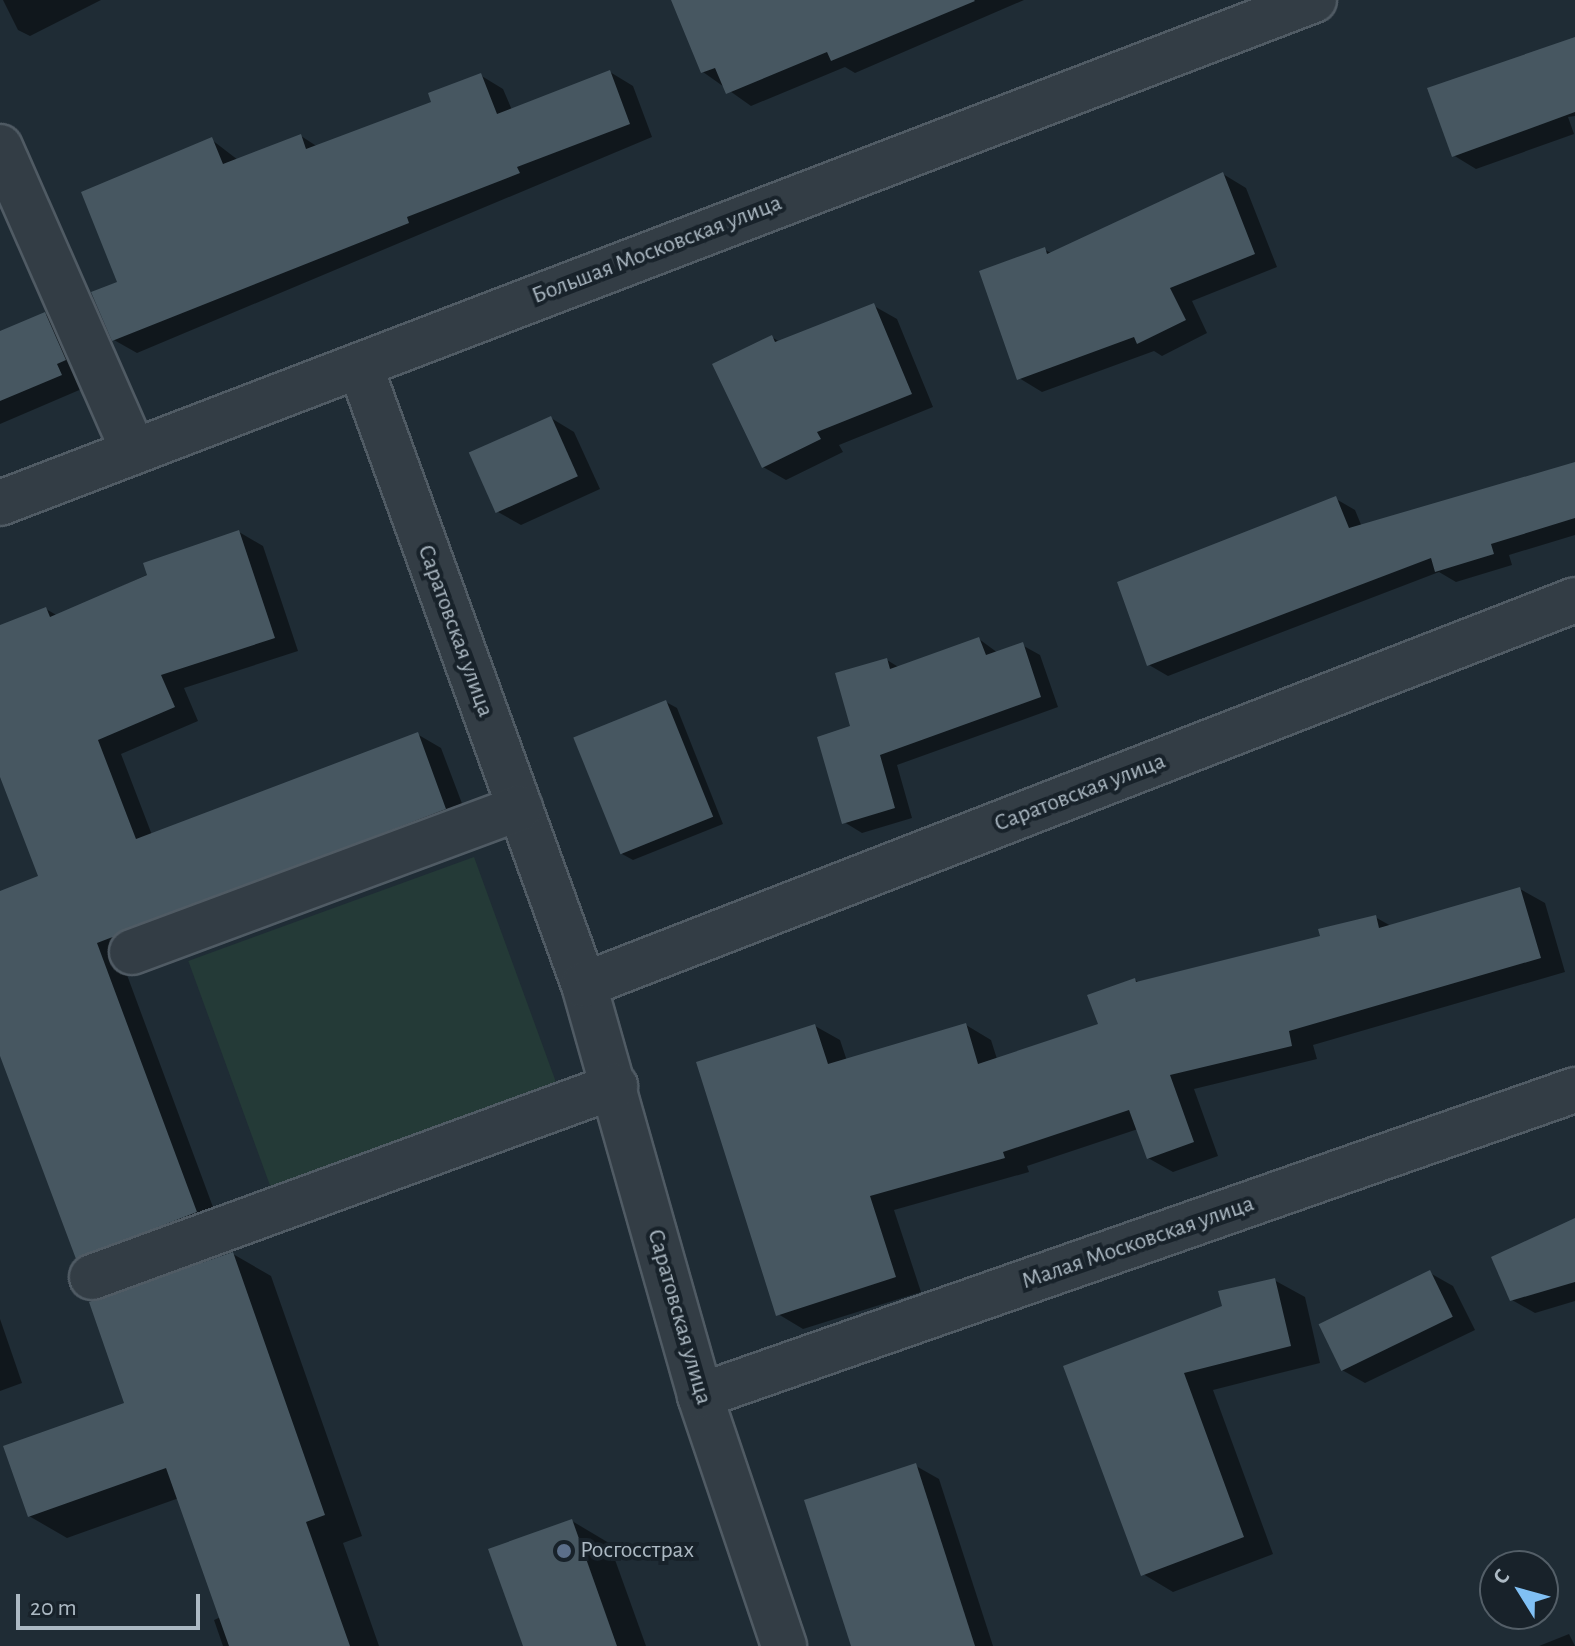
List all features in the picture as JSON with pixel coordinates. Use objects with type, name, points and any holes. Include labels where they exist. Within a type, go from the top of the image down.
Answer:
[{"type":"street","name":"Большая Московская улица","points":[[0,503],[1314,0]]},
{"type":"street","points":[[0,147],[133,450]]},
{"type":"street","name":"Саратовская улица","points":[[360,366],[584,985],[615,1086],[700,1396],[784,1646]]},
{"type":"street","name":"Саратовская улица","points":[[584,985],[1575,600]]},
{"type":"street","points":[[132,952],[520,808]]},
{"type":"street","points":[[92,1277],[615,1086]]},
{"type":"street","name":"Малая Московская улица","points":[[700,1396],[1575,1090]]},
{"type":"green space","points":[[474,857],[560,1094],[275,1198],[188,961]]},
{"type":"building","points":[[671,0],[975,1],[831,61],[827,52],[726,94],[715,68],[701,73]]},
{"type":"building","points":[[1575,37],[1575,112],[1452,157],[1427,88]]},
{"type":"building","points":[[610,70],[630,124],[517,167],[520,173],[407,217],[409,223],[112,341],[91,292],[117,282],[81,192],[212,137],[223,164],[301,134],[306,149],[431,102],[428,93],[481,73],[497,114]]},
{"type":"building","points":[[1223,172],[1255,254],[1170,288],[1186,320],[1137,344],[1134,337],[1017,380],[979,271],[1045,247],[1047,254]]},
{"type":"building","points":[[874,303],[912,394],[817,432],[821,439],[762,468],[712,364],[772,335],[775,342]]},
{"type":"building","points":[[45,312],[66,360],[57,364],[62,375],[0,401],[0,331]]},
{"type":"building","points":[[551,416],[578,476],[496,513],[469,453]]},
{"type":"building","points":[[1575,462],[1575,518],[1491,544],[1494,554],[1435,572],[1431,558],[1147,666],[1117,582],[1336,496],[1349,528]]},
{"type":"building","points":[[239,530],[275,638],[161,675],[175,707],[98,740],[136,839],[418,732],[446,809],[97,943],[197,1212],[76,1259],[0,1056],[0,891],[38,876],[0,777],[0,625],[46,607],[50,617],[147,575],[143,563]]},
{"type":"building","points":[[979,637],[986,655],[1023,642],[1041,697],[880,755],[895,808],[842,824],[817,737],[850,726],[835,673],[887,658],[890,669]]},
{"type":"building","points":[[666,700],[713,817],[620,854],[573,737]]},
{"type":"building","points":[[1520,887],[1541,958],[1289,1031],[1292,1046],[1170,1075],[1194,1142],[1147,1159],[1129,1110],[1003,1152],[1005,1158],[870,1196],[896,1277],[776,1316],[696,1062],[815,1024],[828,1064],[966,1023],[978,1064],[1098,1024],[1087,995],[1135,978],[1136,982],[1320,936],[1318,929],[1376,915],[1379,928]]},
{"type":"building","points":[[1575,1218],[1575,1282],[1510,1301],[1491,1257]]},
{"type":"building","points":[[233,1252],[325,1515],[306,1522],[350,1646],[229,1646],[166,1468],[28,1517],[3,1446],[124,1403],[89,1302]]},
{"type":"building","points":[[1430,1270],[1453,1317],[1341,1371],[1319,1324]]},
{"type":"building","points":[[1275,1278],[1291,1346],[1184,1373],[1244,1537],[1141,1576],[1063,1366],[1222,1306],[1218,1291]]},
{"type":"building","points":[[916,1463],[975,1646],[851,1646],[804,1500]]},
{"type":"building","points":[[572,1519],[617,1646],[523,1646],[488,1549]]},
{"type":"place","name":"Росгосстрах","points":[[564,1551]]}]
